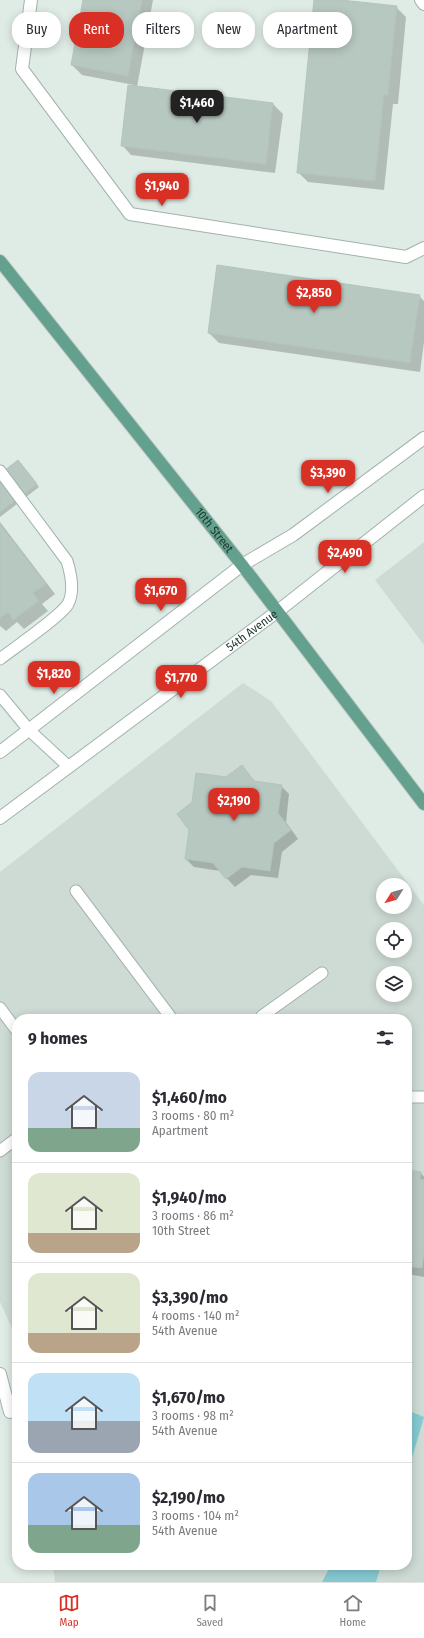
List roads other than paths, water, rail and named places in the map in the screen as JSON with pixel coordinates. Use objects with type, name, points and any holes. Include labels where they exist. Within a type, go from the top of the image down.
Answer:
[{"type":"main road","name":"10th Street","points":[[0,261],[278,611],[424,804]]},
{"type":"street","points":[[31,0],[22,69],[130,214],[406,257],[424,248]]},
{"type":"street","points":[[421,0],[424,4]]},
{"type":"street","points":[[0,752],[242,565],[293,534],[424,438]]},
{"type":"street","name":"54th Avenue","points":[[0,818],[278,611],[424,496]]},
{"type":"street","points":[[0,1374],[10,1412]]},
{"type":"lane","points":[[0,471],[67,561],[72,577],[71,592],[68,604],[0,659]]},
{"type":"lane","points":[[0,695],[29,730],[69,767]]},
{"type":"lane","points":[[76,891],[168,1014]]},
{"type":"lane","points":[[265,1014],[322,973]]},
{"type":"lane","points":[[0,1008],[12,1024]]},
{"type":"lane","points":[[412,1097],[424,1097]]},
{"type":"lane","points":[[0,1151],[12,1142]]},
{"type":"water","points":[[412,1412],[424,1417],[412,1458]]},
{"type":"water","points":[[328,1570],[380,1570],[376,1582],[322,1582]]}]
